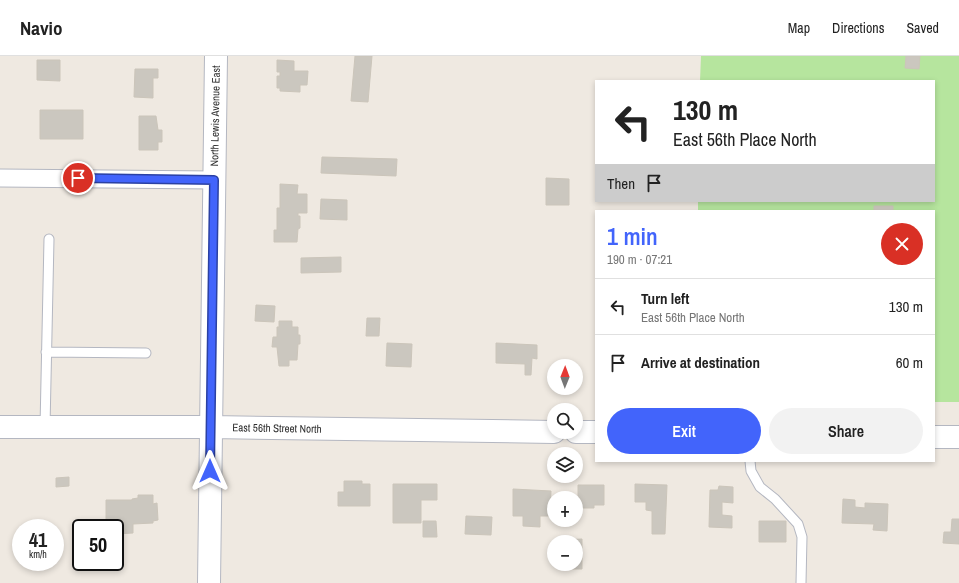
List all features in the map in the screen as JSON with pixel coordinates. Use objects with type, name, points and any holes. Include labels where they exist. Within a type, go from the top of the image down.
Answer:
[{"type":"street","name":"North Lewis Avenue East","points":[[209,583],[216,56]]},
{"type":"street","points":[[0,178],[214,180]]},
{"type":"street","name":"East 56th Street North","points":[[0,426],[211,427],[547,432]]},
{"type":"street","points":[[583,432],[595,432]]},
{"type":"street","points":[[935,437],[959,437]]},
{"type":"lane","points":[[45,427],[49,239]]},
{"type":"lane","points":[[46,352],[146,353]]},
{"type":"lane","points":[[750,462],[751,471],[760,487],[775,499],[798,524],[802,537],[801,583]]},
{"type":"green space","points":[[701,56],[959,56],[959,402],[935,402],[935,210],[698,210],[698,202],[935,202],[935,80],[700,80]]},
{"type":"building","points":[[355,56],[372,56],[368,102],[351,101]]},
{"type":"building","points":[[906,56],[920,56],[919,69],[905,68]]},
{"type":"building","points":[[37,60],[60,60],[60,81],[37,80]]},
{"type":"building","points":[[277,60],[294,61],[294,71],[308,71],[307,85],[300,85],[300,92],[280,91],[280,88],[277,88],[277,76],[280,76],[280,72],[277,72]]},
{"type":"building","points":[[135,69],[158,69],[158,78],[153,78],[153,98],[134,97]]},
{"type":"building","points":[[40,110],[83,110],[83,139],[40,139]]},
{"type":"building","points":[[139,116],[156,116],[158,130],[162,130],[162,142],[158,142],[158,150],[139,150]]},
{"type":"building","points":[[322,157],[397,159],[396,176],[321,173]]},
{"type":"building","points":[[546,178],[569,179],[569,205],[546,205]]},
{"type":"building","points":[[280,184],[298,185],[297,194],[307,194],[307,213],[298,213],[298,216],[300,216],[300,228],[298,229],[297,242],[274,242],[274,230],[277,230],[277,208],[280,208]]},
{"type":"building","points":[[321,199],[347,200],[347,220],[320,219]]},
{"type":"building","points":[[874,206],[893,206],[893,210],[874,210]]},
{"type":"building","points":[[341,257],[341,272],[301,273],[301,258]]},
{"type":"building","points":[[256,305],[275,306],[274,322],[255,321]]},
{"type":"building","points":[[367,318],[380,318],[379,336],[366,336]]},
{"type":"building","points":[[279,321],[292,321],[292,327],[298,327],[298,335],[300,335],[297,360],[289,360],[289,366],[279,366],[277,347],[272,347],[273,337],[277,337],[277,327],[279,327]]},
{"type":"building","points":[[387,343],[412,344],[411,367],[386,366]]},
{"type":"building","points":[[496,343],[537,345],[537,359],[532,358],[531,375],[525,375],[525,364],[496,363]]},
{"type":"building","points":[[69,477],[69,486],[56,487],[56,478]]},
{"type":"building","points":[[344,481],[362,481],[362,484],[370,484],[370,506],[338,506],[338,492],[344,492]]},
{"type":"building","points":[[393,484],[437,484],[437,500],[421,500],[421,523],[393,523]]},
{"type":"building","points":[[635,484],[667,485],[665,534],[652,534],[652,511],[646,510],[646,502],[635,502]]},
{"type":"building","points":[[578,485],[604,485],[604,505],[594,505],[594,508],[583,508],[583,491],[578,491]]},
{"type":"building","points":[[719,486],[733,487],[733,503],[722,502],[722,515],[732,516],[732,528],[709,527],[710,490],[718,490]]},
{"type":"building","points":[[513,489],[551,491],[547,491],[547,516],[540,516],[540,527],[523,526],[523,516],[513,516]]},
{"type":"building","points":[[138,495],[153,495],[153,504],[157,503],[158,520],[153,521],[153,523],[133,524],[133,533],[124,534],[124,519],[106,519],[106,500],[132,500],[138,498]]},
{"type":"building","points":[[843,499],[855,500],[855,507],[865,508],[865,503],[888,504],[887,531],[873,530],[874,524],[842,523]]},
{"type":"building","points":[[466,516],[492,517],[491,535],[465,534]]},
{"type":"building","points":[[952,519],[959,519],[959,544],[943,543],[944,532],[951,532]]},
{"type":"building","points":[[423,521],[436,521],[437,537],[423,537]]},
{"type":"building","points":[[759,521],[786,521],[786,542],[759,542]]},
{"type":"route","points":[[78,178],[214,180],[210,471]]}]
